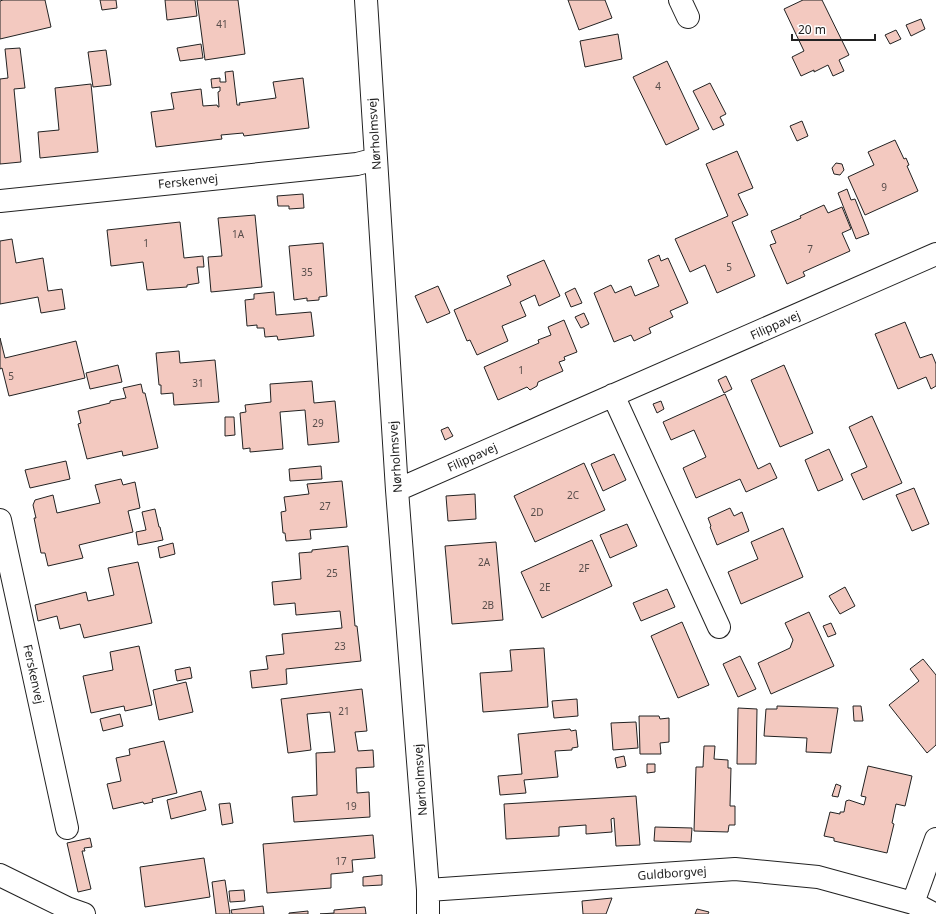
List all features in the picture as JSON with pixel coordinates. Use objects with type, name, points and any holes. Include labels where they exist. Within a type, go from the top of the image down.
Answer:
[{"type":"street","name":"Nørholmsvej","points":[[366,0],[398,490],[428,890],[428,914]]},
{"type":"street","name":"Ferskenvej","points":[[0,201],[357,164],[376,159]]},
{"type":"street","name":"Filippavej","points":[[398,490],[936,254]]},
{"type":"street","points":[[613,395],[719,627]]},
{"type":"street","name":"Ferskenvej","points":[[0,520],[68,828]]},
{"type":"street","points":[[914,903],[936,839]]},
{"type":"street","name":"Guldborgvej","points":[[428,890],[735,869],[818,877],[914,903],[934,914]]},
{"type":"street","points":[[0,875],[67,908],[84,914]]},
{"type":"building","points":[[45,0],[51,27],[0,39],[0,1]]},
{"type":"building","points":[[100,0],[116,0],[117,8],[102,10]]},
{"type":"building","points":[[165,0],[195,0],[197,16],[167,20]]},
{"type":"building","points":[[197,0],[238,0],[245,54],[205,60]]},
{"type":"building","points":[[568,0],[605,0],[612,18],[579,30]]},
{"type":"building","points":[[803,0],[822,0],[849,55],[839,60],[844,71],[833,76],[828,65],[814,72],[814,70],[801,76],[792,57],[804,51],[784,9]]},
{"type":"building","points":[[921,19],[925,29],[911,36],[906,25]]},
{"type":"building","points":[[896,30],[901,39],[890,44],[885,35]]},
{"type":"building","points":[[618,34],[622,59],[585,67],[580,41]]},
{"type":"building","points":[[201,44],[203,58],[180,61],[177,48]]},
{"type":"building","points":[[20,48],[25,88],[14,89],[21,162],[0,164],[0,79],[8,78],[5,49]]},
{"type":"building","points":[[106,50],[111,85],[93,87],[88,52]]},
{"type":"building","points":[[667,61],[699,129],[666,145],[633,77]]},
{"type":"building","points":[[233,71],[237,105],[240,105],[239,103],[276,98],[273,82],[303,78],[309,128],[244,136],[243,133],[221,135],[222,139],[156,147],[151,112],[174,109],[171,93],[201,89],[203,106],[217,105],[219,107],[218,92],[220,91],[220,87],[212,88],[211,79],[220,78],[220,82],[226,82],[225,72]]},
{"type":"building","points":[[710,83],[726,114],[720,117],[724,125],[713,130],[693,91]]},
{"type":"building","points":[[91,84],[98,152],[40,158],[38,132],[59,130],[55,88]]},
{"type":"building","points":[[802,121],[808,136],[797,141],[790,126]]},
{"type":"building","points":[[895,140],[904,159],[906,158],[909,165],[907,166],[918,191],[865,215],[848,177],[874,165],[868,152]]},
{"type":"building","points":[[737,151],[753,188],[738,194],[748,215],[732,222],[755,276],[717,293],[705,265],[690,272],[675,239],[728,216],[706,164]]},
{"type":"building","points":[[836,163],[842,164],[844,170],[840,175],[834,174],[832,168]]},
{"type":"building","points":[[847,189],[851,200],[855,199],[869,234],[856,239],[838,193]]},
{"type":"building","points":[[303,194],[304,208],[289,209],[289,206],[278,206],[277,196]]},
{"type":"building","points":[[824,205],[828,213],[842,207],[851,229],[842,233],[850,251],[803,272],[805,276],[787,284],[770,245],[776,243],[771,231],[801,218],[800,216]]},
{"type":"building","points":[[255,215],[262,287],[211,292],[208,257],[222,256],[218,218]]},
{"type":"building","points":[[180,222],[184,258],[203,256],[204,267],[197,267],[199,283],[187,285],[187,287],[147,290],[143,262],[111,266],[107,230]]},
{"type":"building","points":[[12,239],[16,263],[43,258],[48,291],[62,289],[65,309],[41,313],[38,297],[0,304],[0,241]]},
{"type":"building","points":[[323,243],[327,296],[319,297],[319,300],[307,301],[307,298],[294,300],[289,246]]},
{"type":"building","points":[[659,255],[661,261],[668,258],[688,303],[670,311],[673,317],[649,328],[651,333],[634,341],[631,335],[614,342],[594,293],[611,285],[615,293],[631,286],[635,296],[659,286],[648,260]]},
{"type":"building","points":[[544,260],[560,296],[539,306],[535,295],[520,302],[526,316],[502,326],[508,341],[477,355],[470,340],[467,341],[454,310],[511,285],[507,276]]},
{"type":"building","points":[[438,286],[450,313],[427,323],[415,296]]},
{"type":"building","points":[[575,288],[582,303],[571,307],[565,293]]},
{"type":"building","points":[[274,292],[276,315],[311,312],[314,336],[278,340],[277,336],[265,337],[264,328],[257,328],[257,325],[247,326],[245,300],[254,299],[254,294]]},
{"type":"building","points":[[584,313],[589,324],[581,328],[575,317]]},
{"type":"building","points":[[564,320],[577,352],[564,357],[565,360],[559,362],[563,371],[538,382],[537,386],[530,390],[527,387],[498,400],[484,367],[539,343],[538,340],[551,335],[548,327]]},
{"type":"building","points":[[905,322],[920,358],[932,354],[936,364],[936,386],[931,389],[926,377],[898,389],[875,334]]},
{"type":"building","points":[[0,338],[5,358],[76,341],[85,378],[9,396],[2,368],[0,369]]},
{"type":"building","points":[[179,351],[180,363],[215,360],[219,402],[174,405],[173,393],[161,394],[156,353]]},
{"type":"building","points":[[118,365],[122,382],[90,389],[86,373]]},
{"type":"building","points":[[784,365],[813,433],[780,447],[751,380]]},
{"type":"building","points":[[726,376],[732,389],[724,393],[718,380]]},
{"type":"building","points":[[312,381],[314,403],[335,401],[339,442],[308,445],[305,410],[280,412],[283,449],[250,452],[250,448],[243,449],[240,413],[246,412],[245,405],[271,402],[270,384]]},
{"type":"building","points":[[141,384],[143,393],[145,393],[158,448],[123,456],[122,451],[87,459],[78,424],[81,423],[78,411],[110,403],[110,401],[126,398],[123,388]]},
{"type":"building","points":[[725,394],[758,469],[770,463],[777,478],[746,492],[740,479],[696,498],[683,468],[706,457],[694,430],[671,440],[663,422]]},
{"type":"building","points":[[661,401],[664,409],[657,413],[653,404]]},
{"type":"building","points":[[872,416],[902,483],[863,500],[851,474],[867,467],[849,427]]},
{"type":"building","points":[[225,417],[234,417],[235,435],[225,436]]},
{"type":"building","points":[[448,427],[453,436],[445,440],[441,430]]},
{"type":"building","points":[[829,449],[843,480],[818,491],[805,460]]},
{"type":"building","points":[[614,454],[626,480],[603,491],[591,464]]},
{"type":"building","points":[[66,461],[70,479],[30,488],[25,470]]},
{"type":"building","points":[[584,463],[605,510],[535,542],[514,496]]},
{"type":"building","points":[[321,466],[322,479],[290,481],[289,469]]},
{"type":"building","points":[[121,479],[123,485],[135,482],[140,508],[128,511],[133,532],[79,545],[83,558],[48,566],[45,553],[41,553],[34,518],[36,518],[33,505],[35,500],[53,495],[57,513],[100,503],[95,485]]},
{"type":"building","points":[[342,481],[347,527],[310,530],[311,539],[286,541],[285,533],[283,533],[281,512],[286,511],[284,497],[309,494],[307,484]]},
{"type":"building","points":[[914,488],[929,524],[912,531],[896,495]]},
{"type":"building","points":[[475,494],[476,519],[448,521],[446,496]]},
{"type":"building","points":[[730,508],[734,516],[742,512],[749,531],[717,545],[708,518]]},
{"type":"building","points":[[155,509],[163,540],[138,545],[136,532],[146,530],[142,512]]},
{"type":"building","points":[[627,524],[637,546],[610,558],[600,535]]},
{"type":"building","points":[[783,528],[803,577],[741,604],[728,572],[758,559],[751,542]]},
{"type":"building","points":[[592,540],[612,586],[542,618],[521,572]]},
{"type":"building","points":[[496,542],[503,620],[452,624],[445,546]]},
{"type":"building","points":[[173,543],[175,554],[160,558],[158,547]]},
{"type":"building","points":[[348,546],[355,626],[357,626],[361,661],[286,669],[287,684],[252,688],[250,671],[268,669],[266,656],[284,654],[282,634],[342,628],[340,611],[296,615],[295,603],[274,605],[272,582],[301,579],[299,553]]},
{"type":"building","points":[[138,562],[152,623],[84,638],[80,624],[60,629],[57,616],[38,621],[35,605],[86,592],[88,601],[114,595],[108,568]]},
{"type":"building","points":[[845,587],[855,606],[840,614],[829,596]]},
{"type":"building","points":[[667,589],[675,607],[641,621],[633,603]]},
{"type":"building","points":[[809,612],[834,666],[771,694],[758,663],[790,648],[793,640],[785,623]]},
{"type":"building","points":[[682,622],[709,685],[678,698],[651,636]]},
{"type":"building","points":[[831,623],[836,634],[828,637],[823,626]]},
{"type":"building","points":[[139,646],[152,705],[125,711],[124,706],[91,713],[83,676],[113,670],[110,652]]},
{"type":"building","points":[[544,648],[548,707],[483,712],[480,673],[512,671],[510,650]]},
{"type":"building","points":[[740,656],[756,689],[738,697],[723,664]]},
{"type":"building","points":[[923,659],[936,675],[936,745],[927,753],[889,705],[919,681],[910,669]]},
{"type":"building","points":[[190,667],[192,678],[177,681],[175,670]]},
{"type":"building","points":[[186,682],[193,712],[159,720],[153,690]]},
{"type":"building","points":[[362,689],[367,731],[355,732],[358,751],[373,750],[374,767],[356,768],[357,793],[369,792],[370,817],[294,822],[292,797],[317,795],[316,753],[335,752],[330,712],[307,714],[311,750],[288,753],[281,699]]},
{"type":"building","points":[[577,699],[578,716],[554,718],[552,701]]},
{"type":"building","points":[[777,706],[838,708],[831,753],[806,752],[807,738],[764,736],[766,709],[777,709]]},
{"type":"building","points":[[853,706],[861,706],[863,721],[854,721]]},
{"type":"building","points":[[738,708],[757,709],[756,764],[737,764]]},
{"type":"building","points":[[120,714],[123,726],[103,731],[100,719]]},
{"type":"building","points":[[639,716],[659,716],[660,719],[669,718],[669,742],[660,743],[661,754],[640,754]]},
{"type":"building","points":[[636,722],[638,748],[613,750],[611,723]]},
{"type":"building","points":[[570,729],[571,731],[576,730],[578,747],[572,748],[572,750],[555,751],[558,777],[524,780],[526,793],[500,795],[498,776],[522,774],[518,734]]},
{"type":"building","points":[[164,741],[177,793],[152,799],[153,802],[144,804],[143,802],[113,809],[107,784],[121,781],[116,758],[130,755],[129,749]]},
{"type":"building","points":[[704,746],[715,746],[714,759],[728,760],[728,768],[731,768],[730,806],[735,806],[735,825],[729,825],[728,832],[694,831],[696,767],[703,767]]},
{"type":"building","points":[[624,756],[626,766],[617,768],[615,758]]},
{"type":"building","points":[[647,764],[655,764],[655,772],[647,773]]},
{"type":"building","points":[[868,766],[912,776],[905,806],[896,804],[892,823],[894,824],[887,853],[834,841],[834,838],[824,836],[830,812],[840,814],[840,812],[844,812],[846,801],[849,800],[864,805],[866,797],[861,796]]},
{"type":"building","points":[[836,784],[841,786],[838,797],[832,796]]},
{"type":"building","points":[[201,791],[206,810],[171,819],[167,800]]},
{"type":"building","points":[[636,796],[640,845],[616,846],[614,818],[611,819],[612,832],[586,834],[586,825],[559,827],[559,836],[506,839],[504,804]]},
{"type":"building","points":[[230,803],[233,823],[222,825],[219,804]]},
{"type":"building","points":[[655,827],[692,828],[691,842],[654,841]]},
{"type":"building","points":[[373,835],[375,858],[352,860],[353,872],[331,874],[331,888],[267,893],[263,844]]},
{"type":"building","points":[[90,838],[92,847],[84,848],[85,851],[82,851],[91,889],[78,892],[67,843]]},
{"type":"building","points":[[204,858],[210,897],[145,907],[140,867]]},
{"type":"building","points":[[382,875],[382,885],[363,886],[363,877]]},
{"type":"building","points":[[225,880],[230,914],[216,914],[212,882]]},
{"type":"building","points":[[244,890],[245,901],[230,902],[229,891]]},
{"type":"building","points":[[612,898],[606,914],[583,914],[582,901]]},
{"type":"building","points":[[263,906],[264,914],[232,914],[231,910]]},
{"type":"building","points":[[365,907],[366,914],[320,914],[334,913],[334,910]]},
{"type":"building","points":[[697,909],[709,912],[708,914],[695,914]]},
{"type":"building","points":[[308,911],[308,914],[289,914],[289,913]]}]
